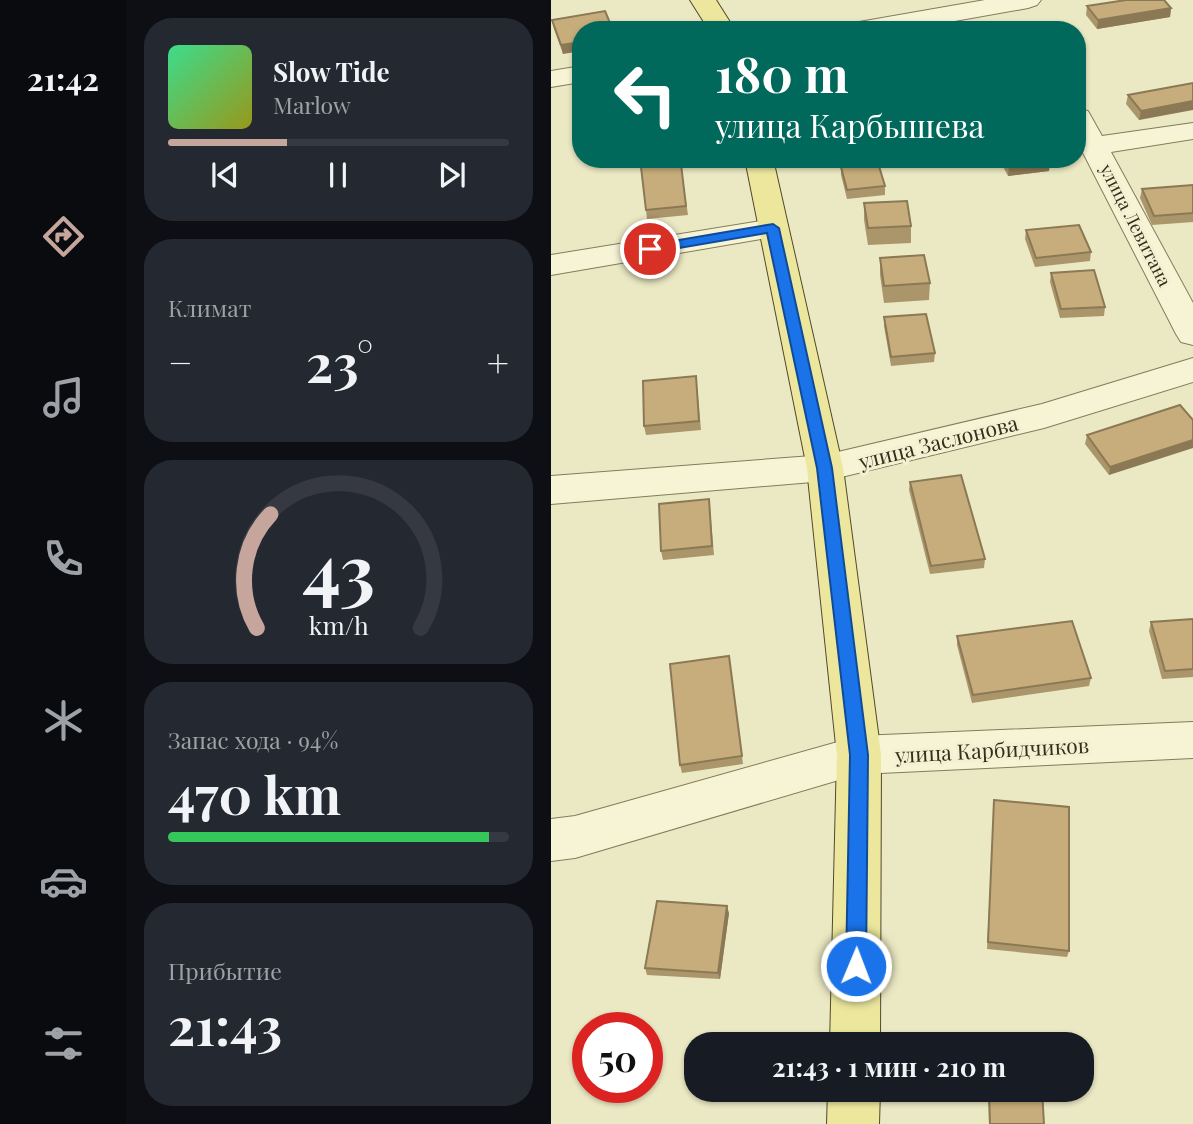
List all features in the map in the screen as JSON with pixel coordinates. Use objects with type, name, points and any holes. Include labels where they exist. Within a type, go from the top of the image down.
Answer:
[{"type":"main road","points":[[703,0],[716,21]]},
{"type":"main road","points":[[761,168],[825,468],[859,755],[855,1032]]},
{"type":"main road","points":[[853,1124],[854,1102]]},
{"type":"street","points":[[908,21],[1018,1],[1023,21]]},
{"type":"street","points":[[551,79],[572,76]]},
{"type":"street","name":"улица Левитана","points":[[1086,130],[1193,334]]},
{"type":"street","points":[[1096,146],[1193,131]]},
{"type":"street","points":[[551,265],[773,228]]},
{"type":"street","name":"улица Заслонова","points":[[551,490],[825,468],[1044,416],[1193,370]]},
{"type":"street","name":"улица Карбидчиков","points":[[551,840],[575,837],[859,755],[1193,740]]},
{"type":"building","points":[[1126,0],[1164,0],[1171,8],[1098,20],[1087,6]]},
{"type":"building","points":[[605,11],[609,21],[572,21],[572,43],[561,45],[552,20]]},
{"type":"building","points":[[1193,83],[1193,101],[1141,111],[1128,95]]},
{"type":"building","points":[[641,168],[681,168],[686,206],[646,210]]},
{"type":"building","points":[[841,168],[880,168],[885,186],[847,190]]},
{"type":"building","points":[[1193,185],[1193,213],[1154,216],[1142,189]]},
{"type":"building","points":[[907,201],[911,226],[868,228],[864,203]]},
{"type":"building","points":[[1079,225],[1091,252],[1036,258],[1026,230]]},
{"type":"building","points":[[924,255],[930,283],[884,286],[880,258]]},
{"type":"building","points":[[1094,270],[1105,307],[1061,309],[1051,273]]},
{"type":"building","points":[[926,314],[935,353],[891,357],[884,317]]},
{"type":"building","points":[[696,376],[699,421],[644,426],[643,381]]},
{"type":"building","points":[[1180,405],[1193,420],[1193,440],[1110,467],[1087,435]]},
{"type":"building","points":[[961,475],[985,559],[931,566],[910,482]]},
{"type":"building","points":[[709,499],[712,546],[661,551],[659,504]]},
{"type":"building","points":[[1193,619],[1193,669],[1165,671],[1151,622]]},
{"type":"building","points":[[1072,621],[1091,678],[973,695],[957,636]]},
{"type":"building","points":[[729,656],[742,756],[680,765],[670,664]]},
{"type":"building","points":[[994,800],[1069,807],[1069,951],[988,942]]},
{"type":"building","points":[[657,901],[727,906],[718,973],[645,968]]},
{"type":"building","points":[[989,1102],[1043,1102],[1044,1124],[990,1124]]},
{"type":"route","points":[[650,249],[773,228],[825,468],[859,755],[856,966]]}]
